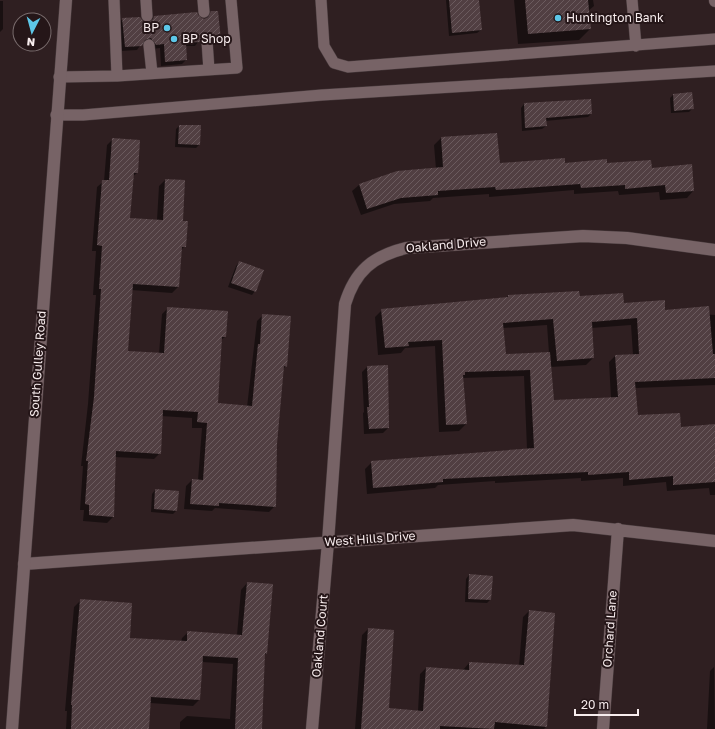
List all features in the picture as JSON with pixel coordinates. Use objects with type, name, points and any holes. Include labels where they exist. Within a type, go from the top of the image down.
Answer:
[{"type":"street","name":"South Gulley Road","points":[[12,729],[56,115],[66,0]]},
{"type":"street","name":"Oakland Drive","points":[[328,542],[345,304],[356,278],[372,262],[388,252],[406,248],[583,236],[627,238],[715,250]]},
{"type":"street","name":"West Hills Drive","points":[[24,564],[572,525],[715,541]]},
{"type":"street","name":"Orchard Lane","points":[[603,729],[618,529]]},
{"type":"street","name":"Oakland Court","points":[[312,729],[328,542]]},
{"type":"lane","points":[[114,0],[117,76]]},
{"type":"lane","points":[[146,0],[146,16]]},
{"type":"lane","points":[[203,0],[204,12]]},
{"type":"lane","points":[[59,77],[117,76],[238,68],[231,0]]},
{"type":"lane","points":[[321,0],[324,46],[334,63],[348,67],[715,40]]},
{"type":"lane","points":[[632,0],[636,46]]},
{"type":"lane","points":[[207,41],[209,70]]},
{"type":"lane","points":[[149,45],[152,73]]},
{"type":"lane","points":[[56,115],[83,115],[322,96],[715,71]]},
{"type":"building","points":[[449,0],[479,0],[482,30],[452,33]]},
{"type":"building","name":"Huntington Bank","points":[[525,0],[588,0],[591,29],[528,34]]},
{"type":"building","points":[[211,11],[218,11],[221,40],[214,41],[210,35],[206,34],[201,38],[200,42],[186,43],[187,60],[165,62],[164,44],[156,45],[151,38],[145,40],[142,46],[125,47],[122,18],[140,17],[144,22],[148,23],[154,16],[197,12],[199,16],[204,19],[208,17]]},
{"type":"building","points":[[692,92],[694,109],[674,111],[673,94]]},
{"type":"building","points":[[591,99],[592,114],[546,118],[547,126],[525,128],[524,103]]},
{"type":"building","points":[[179,125],[201,125],[200,145],[178,144]]},
{"type":"building","points":[[497,133],[500,163],[565,158],[565,163],[607,159],[607,163],[651,160],[652,168],[692,164],[694,191],[666,193],[665,185],[625,189],[625,185],[581,188],[580,184],[496,190],[495,187],[438,191],[438,195],[401,198],[367,209],[359,184],[397,171],[443,167],[441,137]]},
{"type":"building","points":[[112,138],[140,140],[138,173],[134,173],[130,218],[163,220],[165,179],[185,180],[183,221],[188,221],[186,247],[182,247],[179,287],[133,284],[128,351],[164,353],[167,307],[228,311],[226,337],[222,337],[218,403],[252,406],[258,344],[260,344],[262,314],[291,316],[287,367],[284,366],[277,444],[276,507],[219,503],[219,506],[190,504],[192,479],[203,480],[207,423],[197,422],[198,412],[163,410],[161,454],[116,451],[114,517],[89,515],[89,505],[85,504],[88,461],[86,461],[94,397],[101,289],[99,289],[102,246],[97,245],[102,180],[109,180]]},
{"type":"building","points":[[239,261],[264,270],[256,292],[231,283]]},
{"type":"building","points":[[579,291],[580,296],[623,293],[624,303],[665,300],[665,310],[709,306],[713,354],[715,354],[715,378],[635,382],[638,415],[680,413],[681,427],[715,424],[715,482],[673,485],[673,476],[629,480],[629,472],[588,475],[588,472],[443,479],[443,482],[373,488],[371,461],[534,448],[530,370],[465,372],[465,375],[463,375],[467,424],[446,425],[442,340],[408,342],[409,346],[385,348],[381,309],[508,297],[508,295]],"holes":[[[637,318],[639,354],[615,355],[618,397],[554,400],[550,352],[506,354],[503,323],[553,319],[557,361],[594,358],[592,322]]]},
{"type":"building","points":[[388,365],[389,428],[369,429],[367,407],[369,407],[367,366]]},
{"type":"building","points":[[155,489],[179,491],[177,511],[154,509]]},
{"type":"building","points":[[469,574],[493,576],[491,600],[468,599]]},
{"type":"building","points":[[247,582],[273,584],[267,654],[265,653],[262,729],[235,729],[238,658],[203,656],[200,700],[151,697],[149,729],[71,729],[71,705],[80,599],[132,603],[130,638],[187,641],[187,631],[242,635]]},
{"type":"building","points":[[529,610],[555,613],[547,727],[495,722],[494,729],[440,726],[440,729],[361,729],[368,628],[394,630],[389,708],[423,711],[426,667],[469,670],[469,662],[524,665]]},
{"type":"place","name":"Huntington Bank","points":[[558,18]]},
{"type":"place","name":"BP","points":[[167,28]]},
{"type":"place","name":"BP Shop","points":[[174,39]]}]
